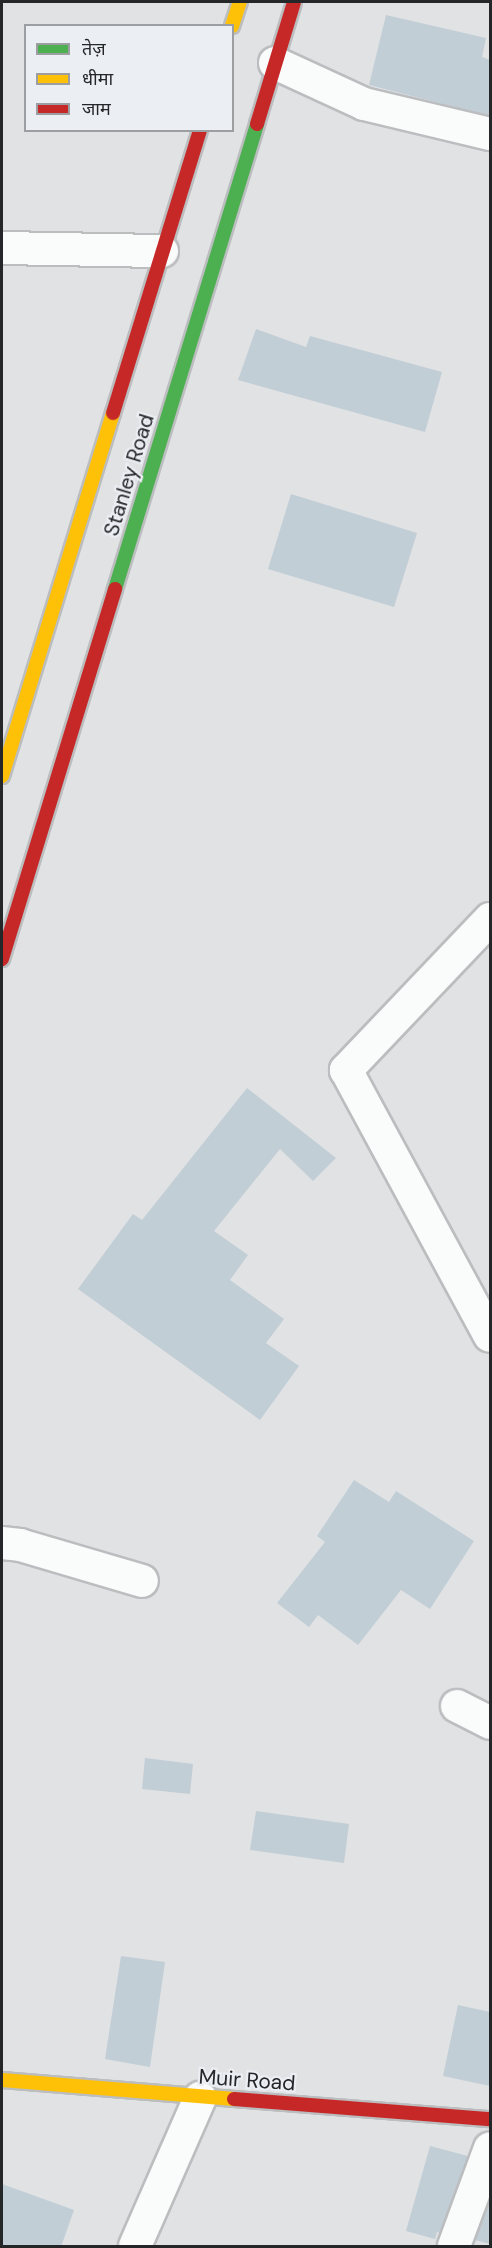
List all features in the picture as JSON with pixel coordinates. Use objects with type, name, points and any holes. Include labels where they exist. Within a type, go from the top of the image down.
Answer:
[{"type":"main road","points":[[233,24],[240,2]]},
{"type":"main road","name":"Stanley Road","points":[[2,959],[294,2]]},
{"type":"main road","name":"Stanley Road","points":[[2,776],[199,132]]},
{"type":"main road","name":"Muir Road","points":[[2,2080],[200,2098],[490,2119]]},
{"type":"street","points":[[275,63],[364,104],[490,134]]},
{"type":"street","points":[[2,248],[162,251]]},
{"type":"street","points":[[490,919],[346,1070],[490,1336]]},
{"type":"street","points":[[2,1543],[20,1545],[142,1581]]},
{"type":"street","points":[[457,1706],[490,1723]]},
{"type":"street","points":[[135,2247],[200,2098]]},
{"type":"street","points":[[454,2247],[490,2148]]},
{"type":"building","points":[[386,15],[486,38],[482,57],[490,60],[490,116],[369,85]]},
{"type":"building","points":[[256,329],[306,347],[310,336],[442,372],[425,432],[238,380]]},
{"type":"building","points":[[291,494],[417,533],[394,607],[268,569]]},
{"type":"building","points":[[247,1088],[336,1158],[313,1181],[280,1149],[214,1231],[248,1255],[230,1280],[284,1319],[266,1343],[299,1366],[260,1420],[78,1289],[133,1214],[142,1220]]},
{"type":"building","points":[[354,1480],[389,1502],[396,1491],[474,1541],[430,1609],[401,1590],[358,1645],[318,1615],[309,1627],[277,1603],[325,1542],[317,1536]]},
{"type":"building","points":[[145,1758],[193,1764],[190,1794],[142,1789]]},
{"type":"building","points":[[256,1811],[349,1824],[344,1863],[250,1850]]},
{"type":"building","points":[[121,1956],[165,1962],[150,2067],[105,2059]]},
{"type":"building","points":[[458,2005],[490,2012],[490,2086],[443,2076]]},
{"type":"building","points":[[430,2146],[468,2156],[440,2233],[437,2232],[435,2239],[406,2231]]},
{"type":"building","points":[[2,2184],[74,2210],[61,2247],[2,2247]]},
{"type":"building","points":[[490,2199],[490,2244],[475,2240]]},
{"type":"traffic: fast","points":[[115,589],[257,124]]},
{"type":"traffic: slow","points":[[233,24],[240,2]]},
{"type":"traffic: slow","points":[[2,776],[113,413]]},
{"type":"traffic: slow","points":[[2,2080],[234,2099]]},
{"type":"traffic: jam","points":[[257,124],[294,2]]},
{"type":"traffic: jam","points":[[113,413],[199,132]]},
{"type":"traffic: jam","points":[[2,959],[115,589]]},
{"type":"traffic: jam","points":[[234,2099],[490,2119]]}]
